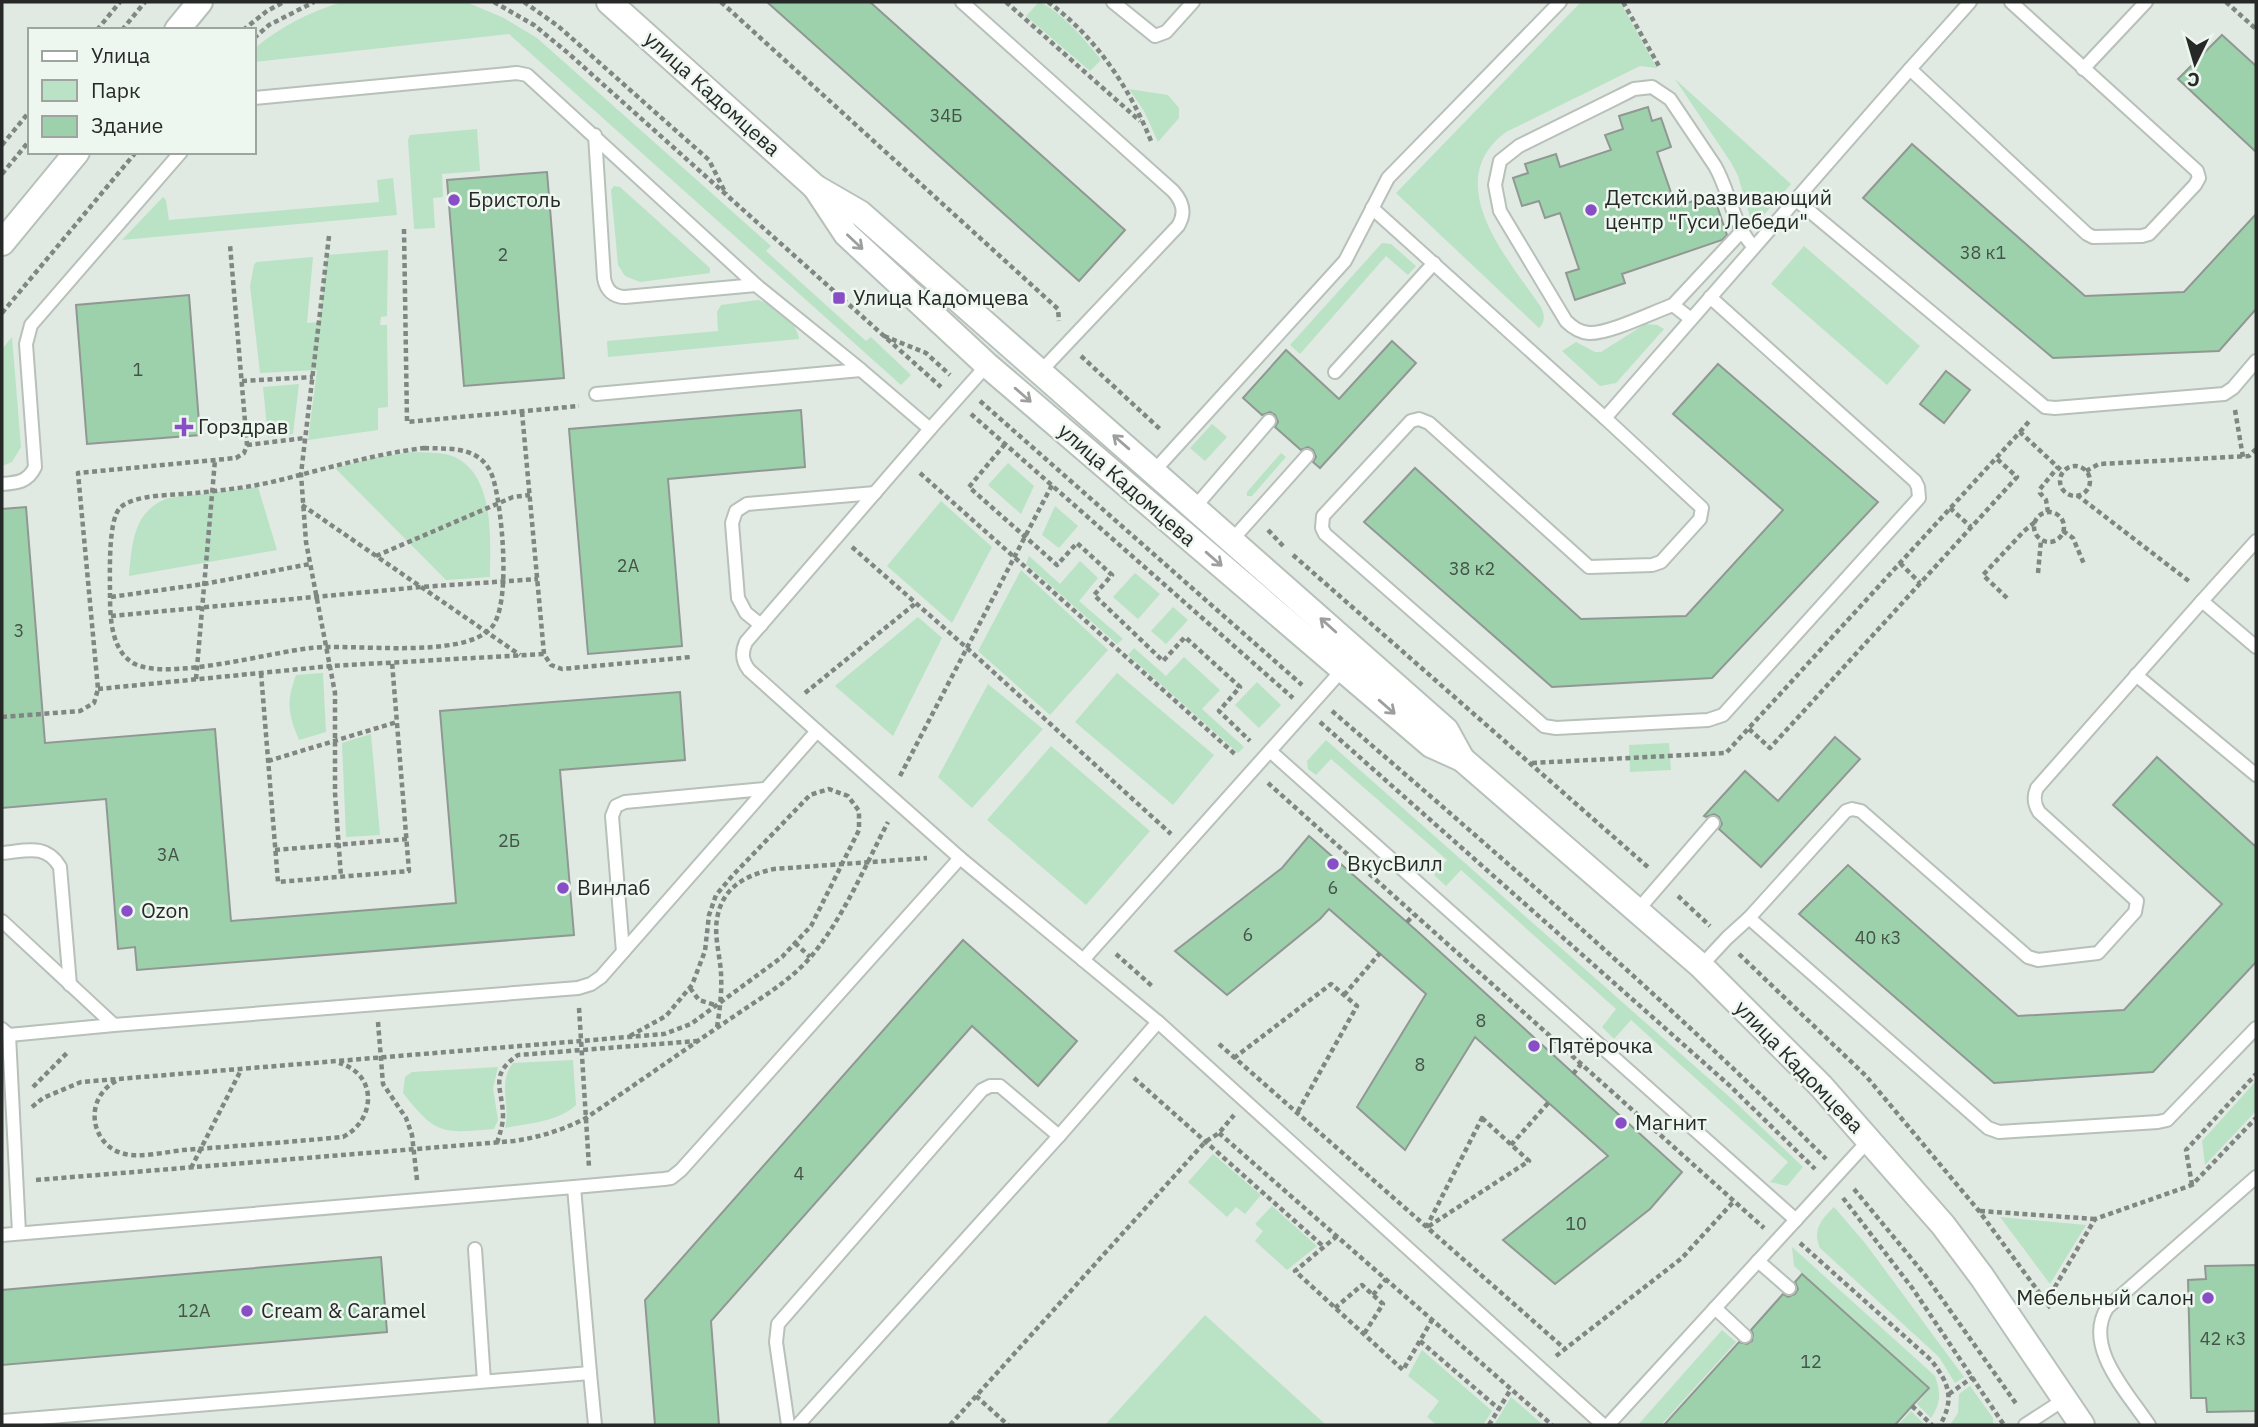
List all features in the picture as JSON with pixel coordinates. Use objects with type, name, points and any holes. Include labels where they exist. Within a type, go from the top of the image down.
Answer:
[{"type":"street","points":[[179,28],[200,2]]},
{"type":"street","name":"улица Кадомцева","points":[[609,2],[815,187],[860,212],[1195,507],[1446,730],[1462,759]]},
{"type":"street","points":[[2,243],[74,154]]},
{"type":"street","name":"улица Кадомцева","points":[[815,187],[846,234],[987,365],[1432,745],[1462,759],[1701,966],[1821,1086],[1959,1246],[2082,1425]]},
{"type":"lane","points":[[962,2],[1178,197],[1183,212],[1182,220],[1041,372]]},
{"type":"lane","points":[[1113,2],[1155,36],[1166,32],[1192,2]]},
{"type":"lane","points":[[1154,471],[1345,261],[1388,178],[1560,2]]},
{"type":"lane","points":[[1605,418],[1970,2]]},
{"type":"lane","points":[[1910,69],[2087,234],[2093,237],[2146,236],[2195,185],[2198,174],[2011,2]]},
{"type":"lane","points":[[2082,69],[2146,2]]},
{"type":"lane","points":[[256,98],[523,73],[531,77],[756,285],[930,429]]},
{"type":"lane","points":[[1742,231],[1673,305],[1599,333],[1581,331],[1566,321],[1508,227],[1496,198],[1495,185],[1500,161],[1519,146],[1634,89],[1645,87],[1661,91],[1682,116],[1722,178],[1742,231],[1754,247]]},
{"type":"lane","points":[[594,135],[604,278],[609,290],[625,297],[756,285]]},
{"type":"lane","points":[[2,485],[24,481],[35,467],[26,344],[31,325],[179,154]]},
{"type":"lane","points":[[1795,199],[2045,407],[2218,395],[2229,391],[2256,362]]},
{"type":"lane","points":[[1372,208],[1702,508],[1700,519],[1657,564],[1592,567],[1586,565],[1429,423],[1419,419],[1411,421],[1323,516],[1322,528],[1325,534],[1544,726],[1556,728],[1715,718],[1723,715],[1916,503],[1919,493],[1915,481],[1710,298]]},
{"type":"lane","points":[[1335,373],[1434,263]]},
{"type":"lane","points":[[1673,305],[1691,320]]},
{"type":"lane","points":[[987,365],[746,642],[742,650],[745,665],[960,858],[1158,1022],[1540,1368],[1606,1425],[1869,1140]]},
{"type":"lane","points":[[596,394],[861,370]]},
{"type":"lane","points":[[1195,507],[1269,421]]},
{"type":"lane","points":[[1232,540],[1307,456]]},
{"type":"lane","points":[[761,625],[746,613],[738,598],[732,523],[736,510],[747,504],[875,493]]},
{"type":"lane","points":[[1701,966],[1724,940],[1749,918],[1846,811],[1856,809],[2031,958],[2098,953],[2135,912],[2137,901],[2039,813],[2034,801],[2037,788],[2256,541]]},
{"type":"lane","points":[[2204,598],[2256,647]]},
{"type":"lane","points":[[1083,960],[1343,669]]},
{"type":"lane","points":[[2136,675],[2256,775]]},
{"type":"lane","points":[[19,1233],[5,1032],[91,1028],[578,988],[591,984],[601,977],[817,731]]},
{"type":"lane","points":[[1270,751],[1796,1220]]},
{"type":"lane","points":[[623,952],[612,816],[616,806],[625,802],[765,789]]},
{"type":"lane","points":[[1637,911],[1713,823]]},
{"type":"lane","points":[[2,853],[41,850],[53,855],[60,867],[70,985]]},
{"type":"lane","points":[[2,1235],[419,1202],[671,1178],[960,858]]},
{"type":"lane","points":[[1749,918],[1988,1128],[1998,1132],[2158,1122],[2167,1119],[2256,1028]]},
{"type":"lane","points":[[2,921],[114,1026]]},
{"type":"lane","points":[[797,1425],[1059,1136],[1158,1022]]},
{"type":"lane","points":[[788,1425],[776,1342],[778,1324],[982,1090],[990,1086],[1000,1086],[1059,1136]]},
{"type":"lane","points":[[2149,1425],[2105,1359],[2100,1342],[2101,1318],[2107,1308],[2256,1177]]},
{"type":"lane","points":[[574,1187],[595,1425]]},
{"type":"lane","points":[[475,1249],[484,1381]]},
{"type":"lane","points":[[1758,1261],[1789,1288]]},
{"type":"lane","points":[[1715,1308],[1745,1336]]},
{"type":"lane","points":[[2,1421],[590,1373]]},
{"type":"lane","points":[[2027,1424],[2065,1399]]},
{"type":"path","points":[[99,28],[120,2]]},
{"type":"path","points":[[124,28],[145,2]]},
{"type":"path","points":[[246,28],[284,2]]},
{"type":"path","points":[[256,36],[270,25],[314,2]]},
{"type":"path","points":[[494,2],[534,25],[568,53],[944,390]]},
{"type":"path","points":[[524,2],[558,26],[709,160],[728,197]]},
{"type":"path","points":[[721,2],[1058,309],[1059,334],[1177,445]]},
{"type":"path","points":[[1006,2],[1143,124]]},
{"type":"path","points":[[1048,2],[1085,35],[1099,52],[1143,124],[1153,148],[1140,161]]},
{"type":"path","points":[[1623,2],[1663,74],[1661,91]]},
{"type":"path","points":[[2226,2],[2256,29]]},
{"type":"path","points":[[2,145],[28,113]]},
{"type":"path","points":[[2,174],[28,142]]},
{"type":"path","points":[[2,313],[134,154]]},
{"type":"path","points":[[404,229],[407,422],[584,406]]},
{"type":"path","points":[[329,236],[301,474],[310,564],[335,693],[334,741],[341,877]]},
{"type":"path","points":[[2,717],[80,711],[94,703],[98,689],[78,473],[236,458],[244,453],[247,445],[230,244]]},
{"type":"path","points":[[884,335],[926,353],[954,379]]},
{"type":"path","points":[[242,381],[313,377]]},
{"type":"path","points":[[2229,391],[2238,420],[2243,457]]},
{"type":"path","points":[[978,399],[1571,920],[1713,1050],[1840,1173],[1925,1275],[2027,1424]]},
{"type":"path","points":[[964,409],[1296,700],[1287,709]]},
{"type":"path","points":[[523,412],[544,654],[551,665],[562,669],[691,657]]},
{"type":"path","points":[[1749,729],[1770,748],[2017,477],[1998,456],[2027,424]]},
{"type":"path","points":[[2020,432],[2063,472],[2062,486],[2068,493],[2077,495],[2204,598]]},
{"type":"path","points":[[247,445],[305,438]]},
{"type":"path","points":[[914,468],[1240,758],[1254,744],[1219,712],[1240,687],[1185,637],[1163,661],[1094,595],[1112,575],[1077,543],[1057,565],[970,487],[1005,444]]},
{"type":"path","points":[[424,449],[452,450],[477,455],[494,478],[504,582],[501,612],[486,632],[461,642],[422,647],[327,647],[197,667],[158,668],[134,663],[120,650],[111,616],[110,597],[114,524],[121,506],[140,499],[212,491],[276,481],[301,474],[390,452],[424,449]]},
{"type":"path","points":[[2086,471],[2099,464],[2243,457],[2249,456],[2256,449]]},
{"type":"path","points":[[196,679],[215,460]]},
{"type":"path","points":[[2063,472],[2076,466],[2086,471],[2090,477],[2089,487],[2077,495]]},
{"type":"path","points":[[2048,512],[2040,489],[2058,467]]},
{"type":"path","points":[[899,777],[1052,485]]},
{"type":"path","points":[[376,556],[513,496],[530,495]]},
{"type":"path","points":[[302,504],[520,655]]},
{"type":"path","points":[[1950,508],[1971,527]]},
{"type":"path","points":[[2007,598],[1983,575],[2041,514],[2048,512],[2059,516],[2064,524],[2063,531],[2056,541],[2041,540],[2035,533],[2035,522]]},
{"type":"path","points":[[1253,515],[1282,545],[1663,881],[1866,1076],[1979,1211],[2052,1310]]},
{"type":"path","points":[[2063,531],[2073,538],[2084,564]]},
{"type":"path","points":[[2038,573],[2041,540]]},
{"type":"path","points":[[849,544],[1184,846]]},
{"type":"path","points":[[110,597],[204,584],[310,564]]},
{"type":"path","points":[[1899,564],[1920,583]]},
{"type":"path","points":[[111,616],[317,596],[538,579]]},
{"type":"path","points":[[804,694],[916,603]]},
{"type":"path","points":[[98,689],[331,666],[544,654]]},
{"type":"path","points":[[261,673],[278,882],[409,872],[392,662]]},
{"type":"path","points":[[795,686],[814,702]]},
{"type":"path","points":[[1306,710],[1729,1085],[1829,1184],[1913,1289],[2004,1425]]},
{"type":"path","points":[[268,761],[397,722]]},
{"type":"path","points":[[890,768],[909,786]]},
{"type":"path","points":[[1253,769],[1734,1201],[1782,1235],[1931,1360],[1949,1394],[1949,1405],[1940,1425]]},
{"type":"path","points":[[12,1124],[43,1098],[81,1082],[331,1062],[664,1034],[691,1024],[782,957],[811,926],[859,830],[859,811],[855,803],[839,791],[829,789],[810,795],[716,895],[709,915],[705,951],[690,988],[666,1016],[628,1037]]},
{"type":"path","points":[[15,1182],[497,1143],[540,1137],[586,1118],[780,984],[810,957],[824,939],[898,802]]},
{"type":"path","points":[[1166,845],[1173,836]]},
{"type":"path","points":[[275,850],[407,839]]},
{"type":"path","points":[[717,1028],[721,972],[716,919],[723,901],[736,883],[752,874],[774,869],[935,857]]},
{"type":"path","points":[[725,884],[732,889]]},
{"type":"path","points":[[1407,922],[1414,915]]},
{"type":"path","points":[[1100,940],[1162,995]]},
{"type":"path","points":[[794,943],[810,957]]},
{"type":"path","points":[[1344,995],[1380,953]]},
{"type":"path","points":[[1234,1058],[1331,984],[1357,1006],[1297,1113]]},
{"type":"path","points":[[578,988],[590,1186]]},
{"type":"path","points":[[690,988],[699,1000],[718,1004]]},
{"type":"path","points":[[376,1004],[383,1084],[406,1118],[412,1135],[418,1188]]},
{"type":"path","points":[[12,1109],[91,1028]]},
{"type":"path","points":[[1213,1040],[1564,1349]]},
{"type":"path","points":[[497,1143],[503,1114],[498,1084],[501,1070],[518,1055],[698,1041]]},
{"type":"path","points":[[120,1079],[109,1085],[100,1095],[95,1108],[94,1121],[105,1143],[126,1155],[201,1149],[343,1137],[354,1132],[367,1112],[367,1088],[353,1069],[331,1062]]},
{"type":"path","points":[[1573,1074],[1581,1064]]},
{"type":"path","points":[[1120,1066],[1324,1247]]},
{"type":"path","points":[[191,1168],[241,1069]]},
{"type":"path","points":[[2192,1185],[2186,1150],[2256,1074]]},
{"type":"path","points":[[950,1425],[1205,1142],[1219,1133],[1246,1101]]},
{"type":"path","points":[[1511,1145],[1549,1102]]},
{"type":"path","points":[[1482,1118],[1529,1161],[1426,1227],[1482,1118]]},
{"type":"path","points":[[1979,1211],[2095,1219],[2192,1185],[2256,1118]]},
{"type":"path","points":[[1219,1133],[1550,1425]]},
{"type":"path","points":[[1540,1368],[1682,1258],[1734,1201]]},
{"type":"path","points":[[2046,1302],[2095,1219]]},
{"type":"path","points":[[1337,1236],[1295,1271],[1404,1370],[1432,1320]]},
{"type":"path","points":[[1373,1295],[1386,1279]]},
{"type":"path","points":[[1335,1308],[1362,1285],[1383,1304],[1364,1334]]},
{"type":"path","points":[[1420,1340],[1499,1409]]},
{"type":"path","points":[[1949,1394],[1973,1377]]},
{"type":"path","points":[[1489,1425],[1511,1389]]},
{"type":"path","points":[[976,1396],[1008,1425]]},
{"type":"path","points":[[1912,1406],[1932,1425]]},
{"type":"green space","points":[[342,2],[466,2],[504,18],[537,38],[771,246],[766,251],[866,341],[871,337],[911,375],[901,385],[509,34],[256,62],[256,48],[285,27],[318,10]]},
{"type":"green space","points":[[1039,2],[1064,19],[1101,60],[1090,71],[1026,16]]},
{"type":"green space","points":[[1581,2],[1620,2],[1657,68],[1640,66],[1506,132],[1487,152],[1479,174],[1479,197],[1486,220],[1498,244],[1541,307],[1544,319],[1539,328],[1396,193]]},
{"type":"green space","points":[[1675,79],[1791,184],[1753,227],[1732,164]]},
{"type":"green space","points":[[1129,89],[1168,95],[1179,108],[1179,118],[1158,142],[1144,111]]},
{"type":"green space","points":[[477,129],[480,171],[442,174],[443,197],[433,198],[435,228],[414,229],[408,140],[410,135]]},
{"type":"green space","points":[[393,178],[397,215],[122,240],[163,197],[166,200],[169,220],[379,202],[377,180]]},
{"type":"green space","points":[[614,186],[620,187],[710,268],[710,273],[640,282],[625,276],[618,265],[611,190]]},
{"type":"green space","points":[[1382,243],[1391,244],[1416,266],[1408,275],[1386,256],[1300,354],[1290,345]]},
{"type":"green space","points":[[1804,246],[1920,346],[1887,385],[1771,284]]},
{"type":"green space","points":[[388,250],[387,316],[381,317],[380,325],[387,325],[388,407],[378,408],[378,430],[308,440],[317,370],[260,373],[250,286],[254,265],[256,262],[313,257],[307,323],[319,322],[327,255]]},
{"type":"green space","points":[[758,300],[790,320],[799,339],[608,357],[607,341],[718,331],[717,312],[721,305]]},
{"type":"green space","points":[[1645,324],[1664,329],[1616,383],[1600,386],[1562,351],[1576,342],[1595,352],[1601,352]]},
{"type":"green space","points":[[12,337],[21,447],[12,462],[2,466],[2,349]]},
{"type":"green space","points":[[299,384],[293,434],[268,437],[263,387]]},
{"type":"green space","points":[[1212,424],[1227,437],[1205,461],[1190,448]]},
{"type":"green space","points":[[412,452],[449,455],[471,470],[485,497],[490,530],[490,577],[446,580],[335,468],[377,457]]},
{"type":"green space","points":[[1281,453],[1286,457],[1252,496],[1247,496],[1247,492]]},
{"type":"green space","points":[[1008,463],[1034,486],[1021,514],[988,485]]},
{"type":"green space","points":[[258,487],[277,550],[129,576],[136,530],[141,520],[156,504],[168,498]]},
{"type":"green space","points":[[941,501],[992,547],[952,623],[887,566]]},
{"type":"green space","points":[[1055,506],[1078,526],[1059,548],[1042,535]]},
{"type":"green space","points":[[1029,556],[1060,584],[1080,561],[1098,578],[1079,601],[1123,639],[1117,644],[1026,564]]},
{"type":"green space","points":[[1021,570],[1108,650],[1050,715],[978,651]]},
{"type":"green space","points":[[1135,573],[1160,594],[1138,619],[1113,597]]},
{"type":"green space","points":[[1173,607],[1188,620],[1166,644],[1151,631]]},
{"type":"green space","points":[[918,617],[942,638],[893,736],[835,686]]},
{"type":"green space","points":[[1134,648],[1166,676],[1184,657],[1220,690],[1202,709],[1244,747],[1238,753],[1128,655]]},
{"type":"green space","points":[[323,673],[326,732],[299,740],[292,723],[290,708],[296,675]]},
{"type":"green space","points":[[1117,673],[1214,755],[1173,805],[1075,722]]},
{"type":"green space","points":[[1257,682],[1281,705],[1259,728],[1235,705]]},
{"type":"green space","points":[[988,684],[1043,729],[972,808],[938,777]]},
{"type":"green space","points":[[371,734],[380,835],[346,837],[342,743]]},
{"type":"green space","points":[[1326,740],[1733,1100],[1803,1167],[1787,1186],[1770,1182],[1788,1162],[1631,1020],[1614,1039],[1602,1027],[1616,1009],[1461,870],[1446,886],[1434,875],[1447,860],[1331,759],[1316,775],[1308,769],[1307,761]]},
{"type":"green space","points":[[1669,743],[1671,770],[1630,772],[1629,745]]},
{"type":"green space","points":[[1051,746],[1150,831],[1086,905],[987,820]]},
{"type":"green space","points":[[573,1060],[576,1105],[552,1118],[505,1128],[505,1086],[513,1063]]},
{"type":"green space","points":[[498,1067],[493,1088],[498,1120],[494,1129],[442,1129],[424,1117],[403,1093],[405,1077],[412,1072]]},
{"type":"green space","points":[[2256,1081],[2256,1111],[2205,1165],[2202,1141]]},
{"type":"green space","points":[[1213,1154],[1261,1195],[1245,1214],[1236,1207],[1227,1217],[1188,1182]]},
{"type":"green space","points":[[1272,1206],[1317,1246],[1287,1270],[1255,1241],[1263,1231],[1255,1224]]},
{"type":"green space","points":[[1834,1207],[1865,1243],[1964,1377],[1955,1383],[1939,1357],[1820,1248],[1817,1231],[1825,1216]]},
{"type":"green space","points":[[2000,1217],[2086,1225],[2050,1284]]},
{"type":"green space","points":[[1792,1247],[1935,1376],[1939,1398],[1931,1418],[1917,1404],[1930,1388],[1794,1266]]},
{"type":"green space","points":[[1205,1315],[1326,1425],[1105,1425]]},
{"type":"green space","points":[[1722,1330],[1736,1342],[1661,1425],[1638,1425]]},
{"type":"green space","points":[[1422,1350],[1492,1411],[1483,1425],[1437,1425],[1427,1417],[1439,1401],[1408,1376]]},
{"type":"green space","points":[[1970,1386],[1993,1418],[1993,1425],[1950,1425],[1958,1413],[1959,1394]]},
{"type":"green space","points":[[1511,1397],[1541,1423],[1494,1425]]},
{"type":"green space","points":[[1911,1411],[1925,1425],[1898,1425]]},
{"type":"building","points":[[767,2],[870,2],[1125,230],[1079,281]]},
{"type":"building","points":[[2222,35],[2256,66],[2256,152],[2178,79]]},
{"type":"building","points":[[1648,107],[1652,121],[1661,118],[1671,147],[1657,152],[1676,207],[1713,194],[1727,235],[1722,240],[1622,274],[1625,283],[1575,300],[1566,273],[1579,269],[1560,213],[1545,218],[1539,201],[1522,206],[1513,178],[1528,173],[1525,164],[1556,154],[1560,167],[1611,150],[1605,135],[1623,129],[1619,116]]},
{"type":"building","points":[[1912,144],[2085,296],[2184,292],[2256,214],[2256,309],[2219,351],[2053,358],[1863,198]]},
{"type":"building","points":[[547,172],[564,378],[464,386],[447,180]]},
{"type":"building","points":[[189,295],[200,435],[87,444],[76,305]]},
{"type":"building","points":[[1392,341],[1416,363],[1320,468],[1313,462],[1316,457],[1313,450],[1308,447],[1301,450],[1275,427],[1278,422],[1275,415],[1270,412],[1262,415],[1243,398],[1286,350],[1339,399]]},
{"type":"building","points":[[1718,364],[1878,502],[1712,678],[1552,687],[1364,522],[1415,468],[1581,619],[1686,616],[1783,510],[1673,414]]},
{"type":"building","points":[[1946,371],[1970,390],[1944,423],[1920,404]]},
{"type":"building","points":[[801,410],[805,467],[668,479],[682,646],[588,654],[569,429]]},
{"type":"building","points":[[26,507],[45,743],[215,729],[231,921],[456,903],[440,711],[680,692],[685,760],[560,770],[574,935],[137,970],[135,947],[118,949],[106,799],[2,808],[2,509]]},
{"type":"building","points":[[1835,737],[1860,759],[1761,867],[1719,829],[1722,824],[1719,817],[1714,814],[1704,816],[1745,771],[1778,801]]},
{"type":"building","points":[[2157,757],[2256,847],[2256,962],[2153,1072],[1994,1083],[1799,914],[1848,865],[2018,1016],[2124,1010],[2222,904],[2113,805]]},
{"type":"building","points":[[1309,836],[1682,1172],[1650,1209],[1555,1284],[1503,1240],[1608,1156],[1475,1037],[1405,1150],[1357,1107],[1426,994],[1329,909],[1227,995],[1175,951],[1282,868]]},
{"type":"building","points":[[963,940],[1077,1041],[1038,1086],[972,1026],[711,1321],[719,1425],[655,1425],[645,1300]]},
{"type":"building","points":[[381,1257],[387,1332],[2,1365],[2,1290]]},
{"type":"building","points":[[2256,1265],[2256,1411],[2207,1412],[2206,1398],[2191,1398],[2188,1280],[2206,1279],[2205,1266]]},
{"type":"building","points":[[1802,1274],[1929,1388],[1895,1425],[1664,1425],[1739,1342],[1747,1344],[1752,1341],[1751,1330],[1783,1294],[1788,1297],[1795,1294],[1798,1289],[1795,1282]]},
{"type":"place","name":"Бристоль","points":[[454,200]]},
{"type":"place","name":"Детский развивающий центр \"Гуси Лебеди\"","points":[[1591,210]]},
{"type":"place","name":"Улица Кадомцева","points":[[839,298]]},
{"type":"place","name":"Горздрав","points":[[184,427]]},
{"type":"place","name":"ВкусВилл","points":[[1333,864]]},
{"type":"place","name":"Винлаб","points":[[563,888]]},
{"type":"place","name":"Ozon","points":[[127,911]]},
{"type":"place","name":"Пятёрочка","points":[[1534,1046]]},
{"type":"place","name":"Магнит","points":[[1621,1123]]},
{"type":"place","name":"Мебельный салон","points":[[2208,1298]]},
{"type":"place","name":"Cream & Caramel","points":[[247,1311]]}]
